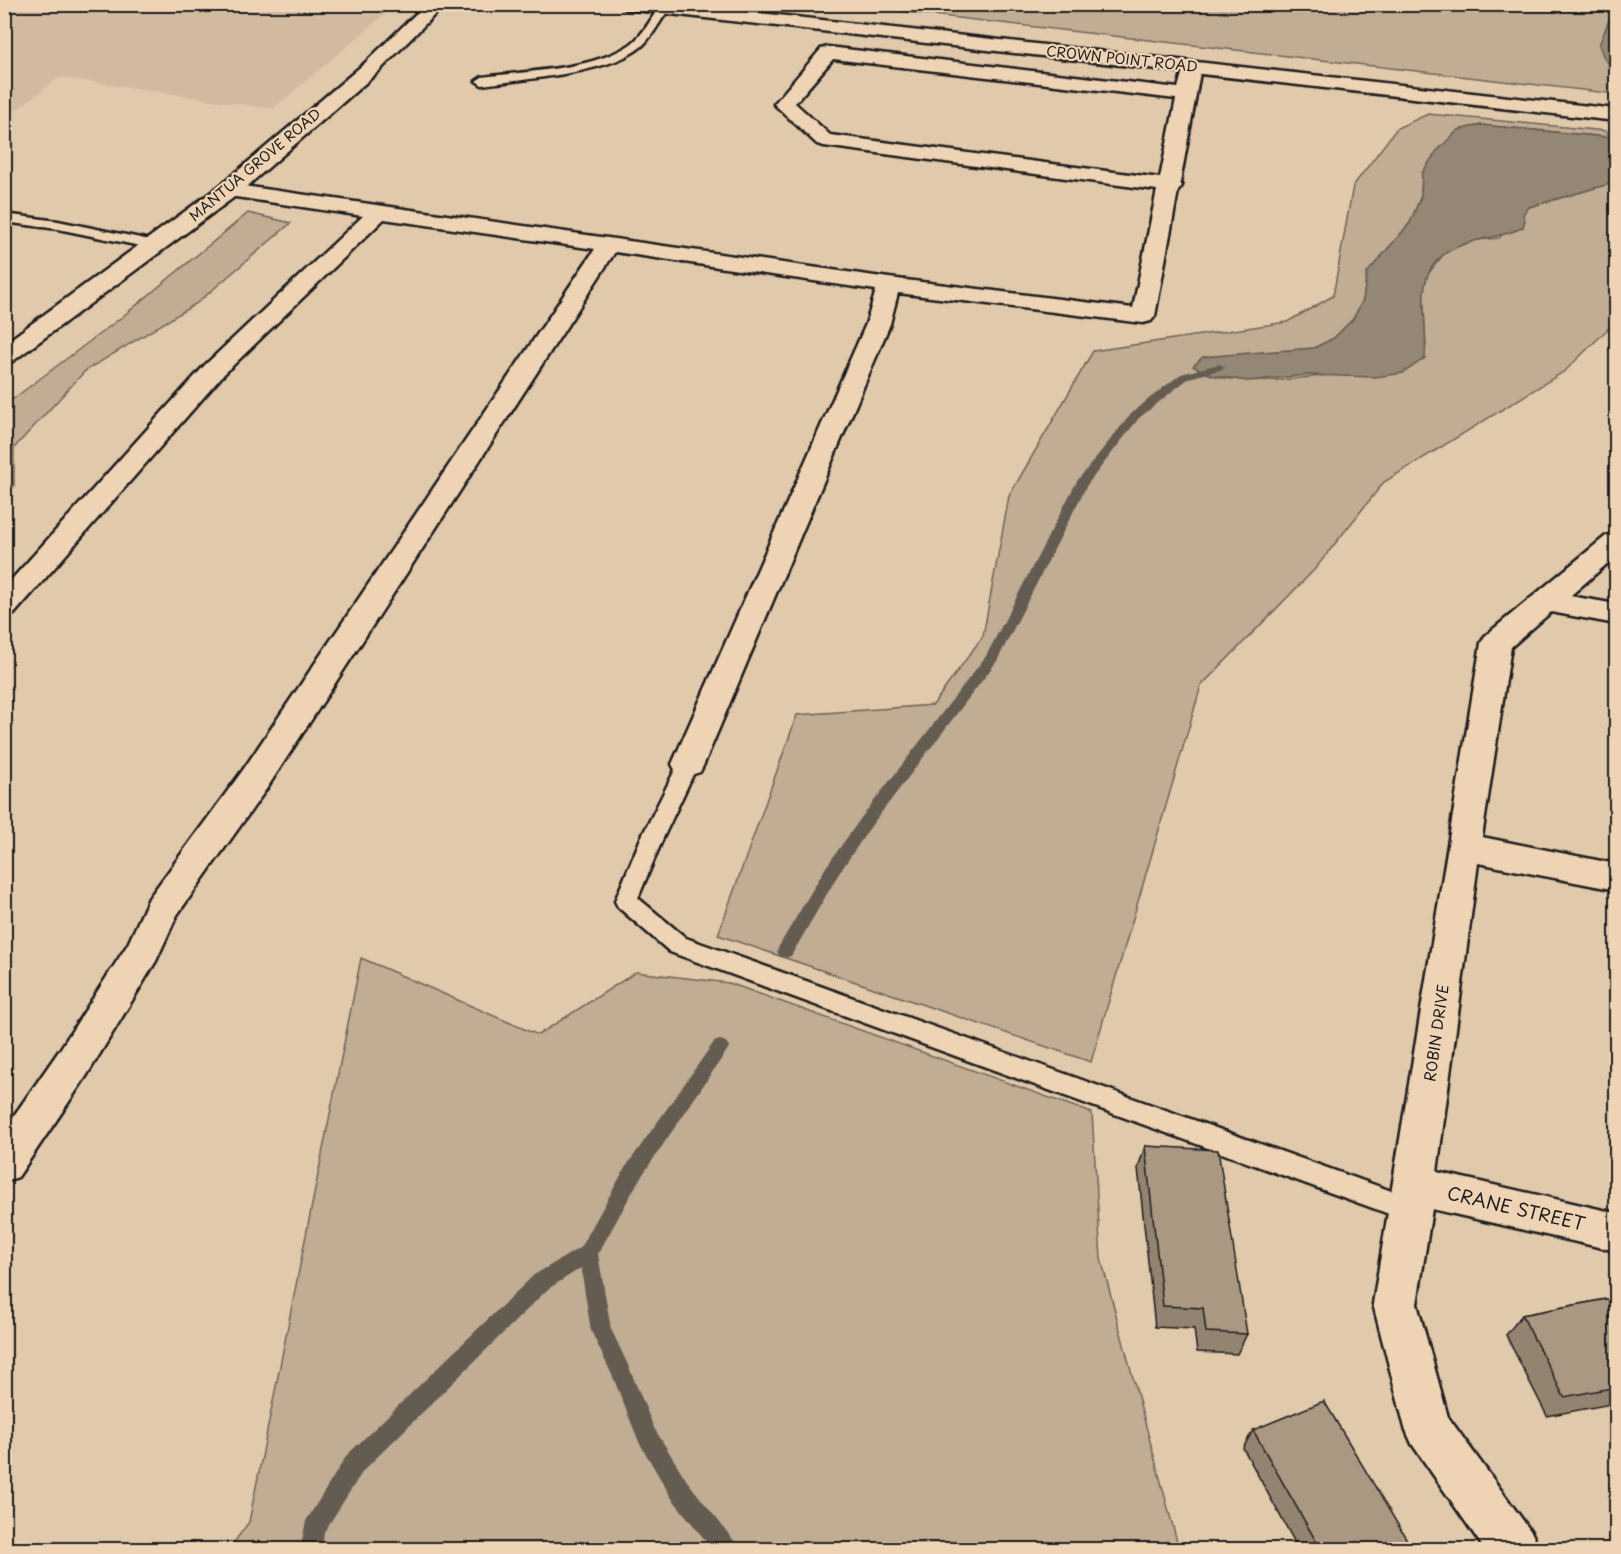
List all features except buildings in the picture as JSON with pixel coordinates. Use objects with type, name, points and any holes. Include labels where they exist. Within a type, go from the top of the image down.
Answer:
[{"type":"street","name":"MANTUA GROVE ROAD","points":[[4,356],[229,190],[372,67],[437,4]]},
{"type":"street","name":"CROWN POINT ROAD","points":[[626,4],[1617,115]]},
{"type":"street","points":[[1171,186],[824,140],[784,104],[828,53],[1188,94]]},
{"type":"street","points":[[229,190],[377,214],[447,220],[609,246],[890,285],[1143,316],[1171,186],[1192,67]]},
{"type":"street","points":[[4,607],[214,370],[377,214]]},
{"type":"street","points":[[4,1164],[73,1063],[143,951],[162,908],[261,769],[609,246]]},
{"type":"street","points":[[688,764],[873,335],[890,285]]},
{"type":"street","name":"ROBIN DRIVE","points":[[1515,1550],[1428,1428],[1395,1304],[1413,1198],[1463,847],[1496,643],[1617,542]]},
{"type":"street","points":[[1544,601],[1617,614]]},
{"type":"street","points":[[1463,847],[1617,878]]},
{"type":"street","name":"CRANE STREET","points":[[1413,1198],[1617,1232]]},
{"type":"lane","points":[[482,81],[531,74],[622,54],[638,44],[663,9]]},
{"type":"lane","points":[[4,218],[58,225],[154,245]]},
{"type":"lane","points":[[688,764],[652,838],[626,902],[678,945],[1413,1198]]},
{"type":"shaded area","points":[[5,5],[378,5],[385,14],[273,109],[60,77],[5,118]]},
{"type":"shaded area","points":[[845,5],[1616,5],[1616,16],[1610,18],[1604,34],[1603,46],[1616,72],[1616,94]]},
{"type":"shaded area","points":[[1616,16],[1616,72],[1604,58],[1599,45],[1610,18]]},
{"type":"shaded area","points":[[1428,114],[1606,131],[1609,137],[1481,125],[1458,130],[1422,173],[1421,196],[1410,223],[1367,273],[1363,300],[1353,319],[1334,338],[1314,348],[1203,357],[1194,366],[1222,378],[1259,381],[1297,379],[1352,370],[1426,346],[1423,289],[1428,274],[1443,255],[1451,249],[1476,240],[1499,238],[1529,207],[1616,182],[1616,321],[1565,371],[1384,482],[1315,569],[1201,686],[1091,1062],[718,935],[797,715],[933,705],[983,636],[1009,496],[1093,351],[1287,322],[1333,296],[1353,186],[1397,128]]},
{"type":"shaded area","points":[[1481,125],[1616,138],[1616,182],[1529,207],[1523,214],[1525,221],[1523,227],[1452,249],[1437,260],[1429,273],[1425,287],[1425,358],[1403,373],[1375,377],[1309,375],[1247,381],[1211,375],[1193,366],[1203,357],[1314,348],[1334,338],[1353,319],[1363,300],[1367,273],[1410,223],[1421,196],[1422,173],[1436,152],[1458,130]]},
{"type":"shaded area","points":[[248,213],[291,223],[197,303],[85,371],[14,448],[14,486],[5,495],[5,405],[122,317]]},
{"type":"shaded area","points":[[361,958],[538,1035],[636,972],[729,983],[1092,1113],[1101,1259],[1179,1549],[229,1549],[249,1522]]},
{"type":"waterway","points":[[785,951],[832,871],[866,822],[992,658],[1081,484],[1135,416],[1185,376],[1219,367]]},
{"type":"waterway","points":[[588,1253],[632,1174],[720,1047]]},
{"type":"waterway","points":[[311,1550],[314,1529],[355,1463],[541,1282],[588,1253]]},
{"type":"waterway","points":[[588,1253],[601,1331],[621,1372],[646,1435],[679,1489],[727,1550]]}]
